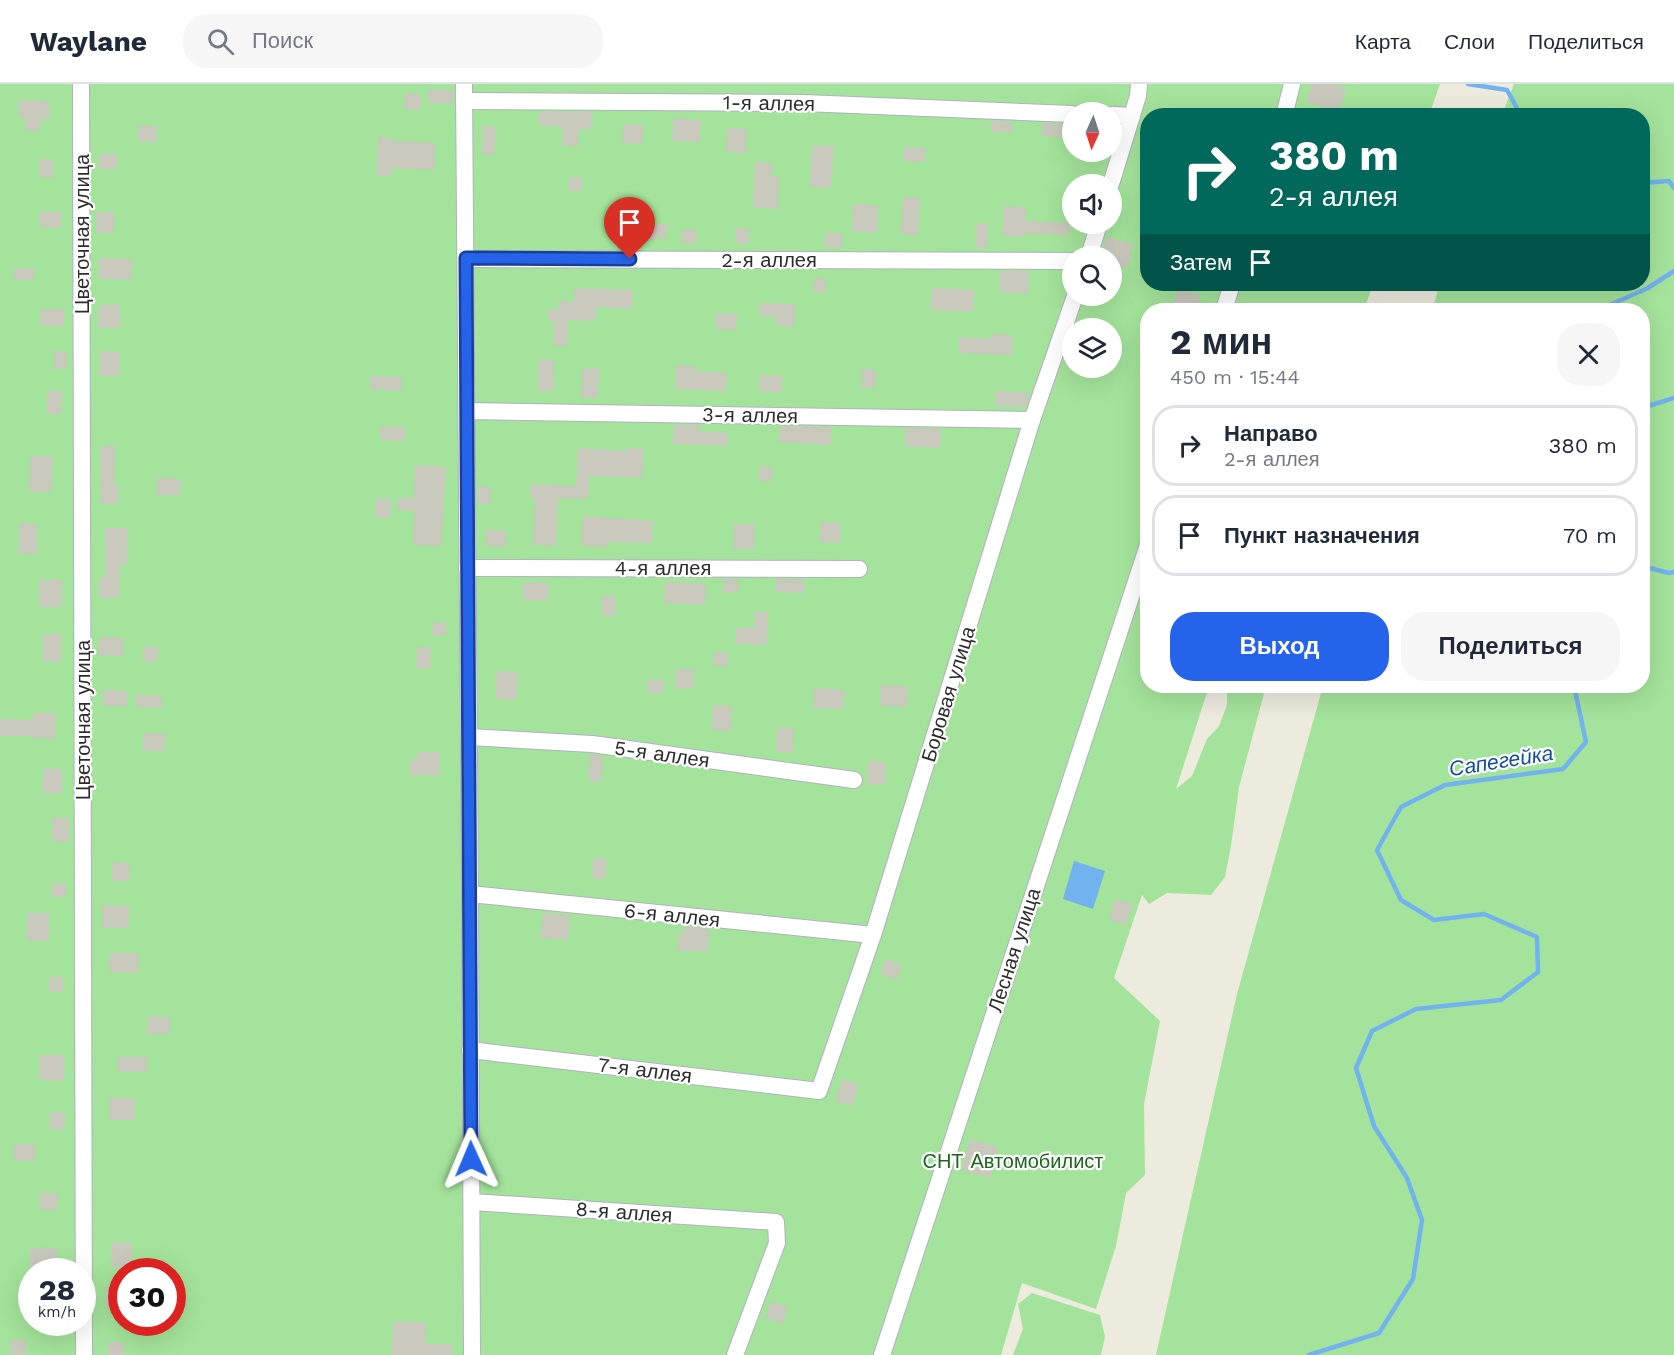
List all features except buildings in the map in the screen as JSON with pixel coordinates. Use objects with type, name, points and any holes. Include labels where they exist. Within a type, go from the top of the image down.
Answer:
[{"type":"street","name":"Цветочная улица","points":[[81,84],[84,1355]]},
{"type":"street","points":[[464,84],[472,1355]]},
{"type":"street","points":[[1114,174],[1138,96],[1139,84]]},
{"type":"street","points":[[1286,108],[1292,84]]},
{"type":"street","name":"1-я аллея","points":[[465,102],[804,103],[1062,114]]},
{"type":"street","points":[[1122,116],[1132,116]]},
{"type":"street","name":"2-я аллея","points":[[466,258],[1062,261]]},
{"type":"street","name":"Боровая улица","points":[[819,1091],[873,935],[1032,420],[1072,306]]},
{"type":"street","name":"3-я аллея","points":[[467,411],[1032,420]]},
{"type":"street","name":"4-я аллея","points":[[467,568],[859,568]]},
{"type":"street","name":"Лесная улица","points":[[882,1355],[1140,569]]},
{"type":"street","name":"5-я аллея","points":[[469,737],[592,744],[854,780]]},
{"type":"street","name":"6-я аллея","points":[[470,894],[873,935]]},
{"type":"street","name":"7-я аллея","points":[[470,1050],[819,1091]]},
{"type":"street","name":"8-я аллея","points":[[472,1202],[776,1222],[777,1243],[735,1355]]},
{"type":"green space","name":"СНТ Автомобилист","points":[[0,84],[1440,84],[1431,108],[1140,108],[1140,291],[1371,291],[1366,303],[1140,303],[1140,693],[1207,693],[1176,789],[1192,776],[1207,739],[1219,726],[1227,705],[1227,693],[1264,693],[1239,787],[1225,877],[1211,895],[1167,893],[1149,904],[1142,895],[1114,978],[1160,1021],[1144,1104],[1145,1175],[1126,1193],[1116,1246],[1096,1309],[1022,1283],[1001,1355],[0,1355]]},
{"type":"green space","points":[[1514,84],[1674,84],[1674,1355],[1156,1355],[1237,994],[1321,693],[1650,693],[1650,303],[1434,303],[1438,291],[1650,291],[1650,108],[1505,108]]},
{"type":"green space","points":[[1032,1293],[1100,1315],[1105,1337],[1101,1355],[1013,1355],[1023,1329],[1018,1304]]},
{"type":"water","points":[[1074,861],[1105,871],[1093,909],[1063,899]]},
{"type":"waterway","name":"Сапегейка","points":[[1468,84],[1507,90],[1517,108]]},
{"type":"waterway","name":"Сапегейка","points":[[1650,182],[1669,181],[1674,188]]},
{"type":"waterway","name":"Сапегейка","points":[[1650,287],[1674,271]]},
{"type":"waterway","name":"Сапегейка","points":[[1614,303],[1641,291]]},
{"type":"waterway","name":"Сапегейка","points":[[1650,406],[1674,398]]},
{"type":"waterway","name":"Сапегейка","points":[[1650,568],[1674,572]]},
{"type":"waterway","name":"Сапегейка","points":[[1309,1355],[1379,1333],[1413,1279],[1422,1220],[1407,1178],[1374,1126],[1356,1068],[1372,1031],[1416,1009],[1501,1000],[1538,972],[1537,937],[1484,914],[1434,920],[1401,900],[1377,850],[1401,807],[1445,785],[1563,769],[1586,742],[1576,693]]},
{"type":"route","points":[[471,1159],[466,258],[630,259]]}]
